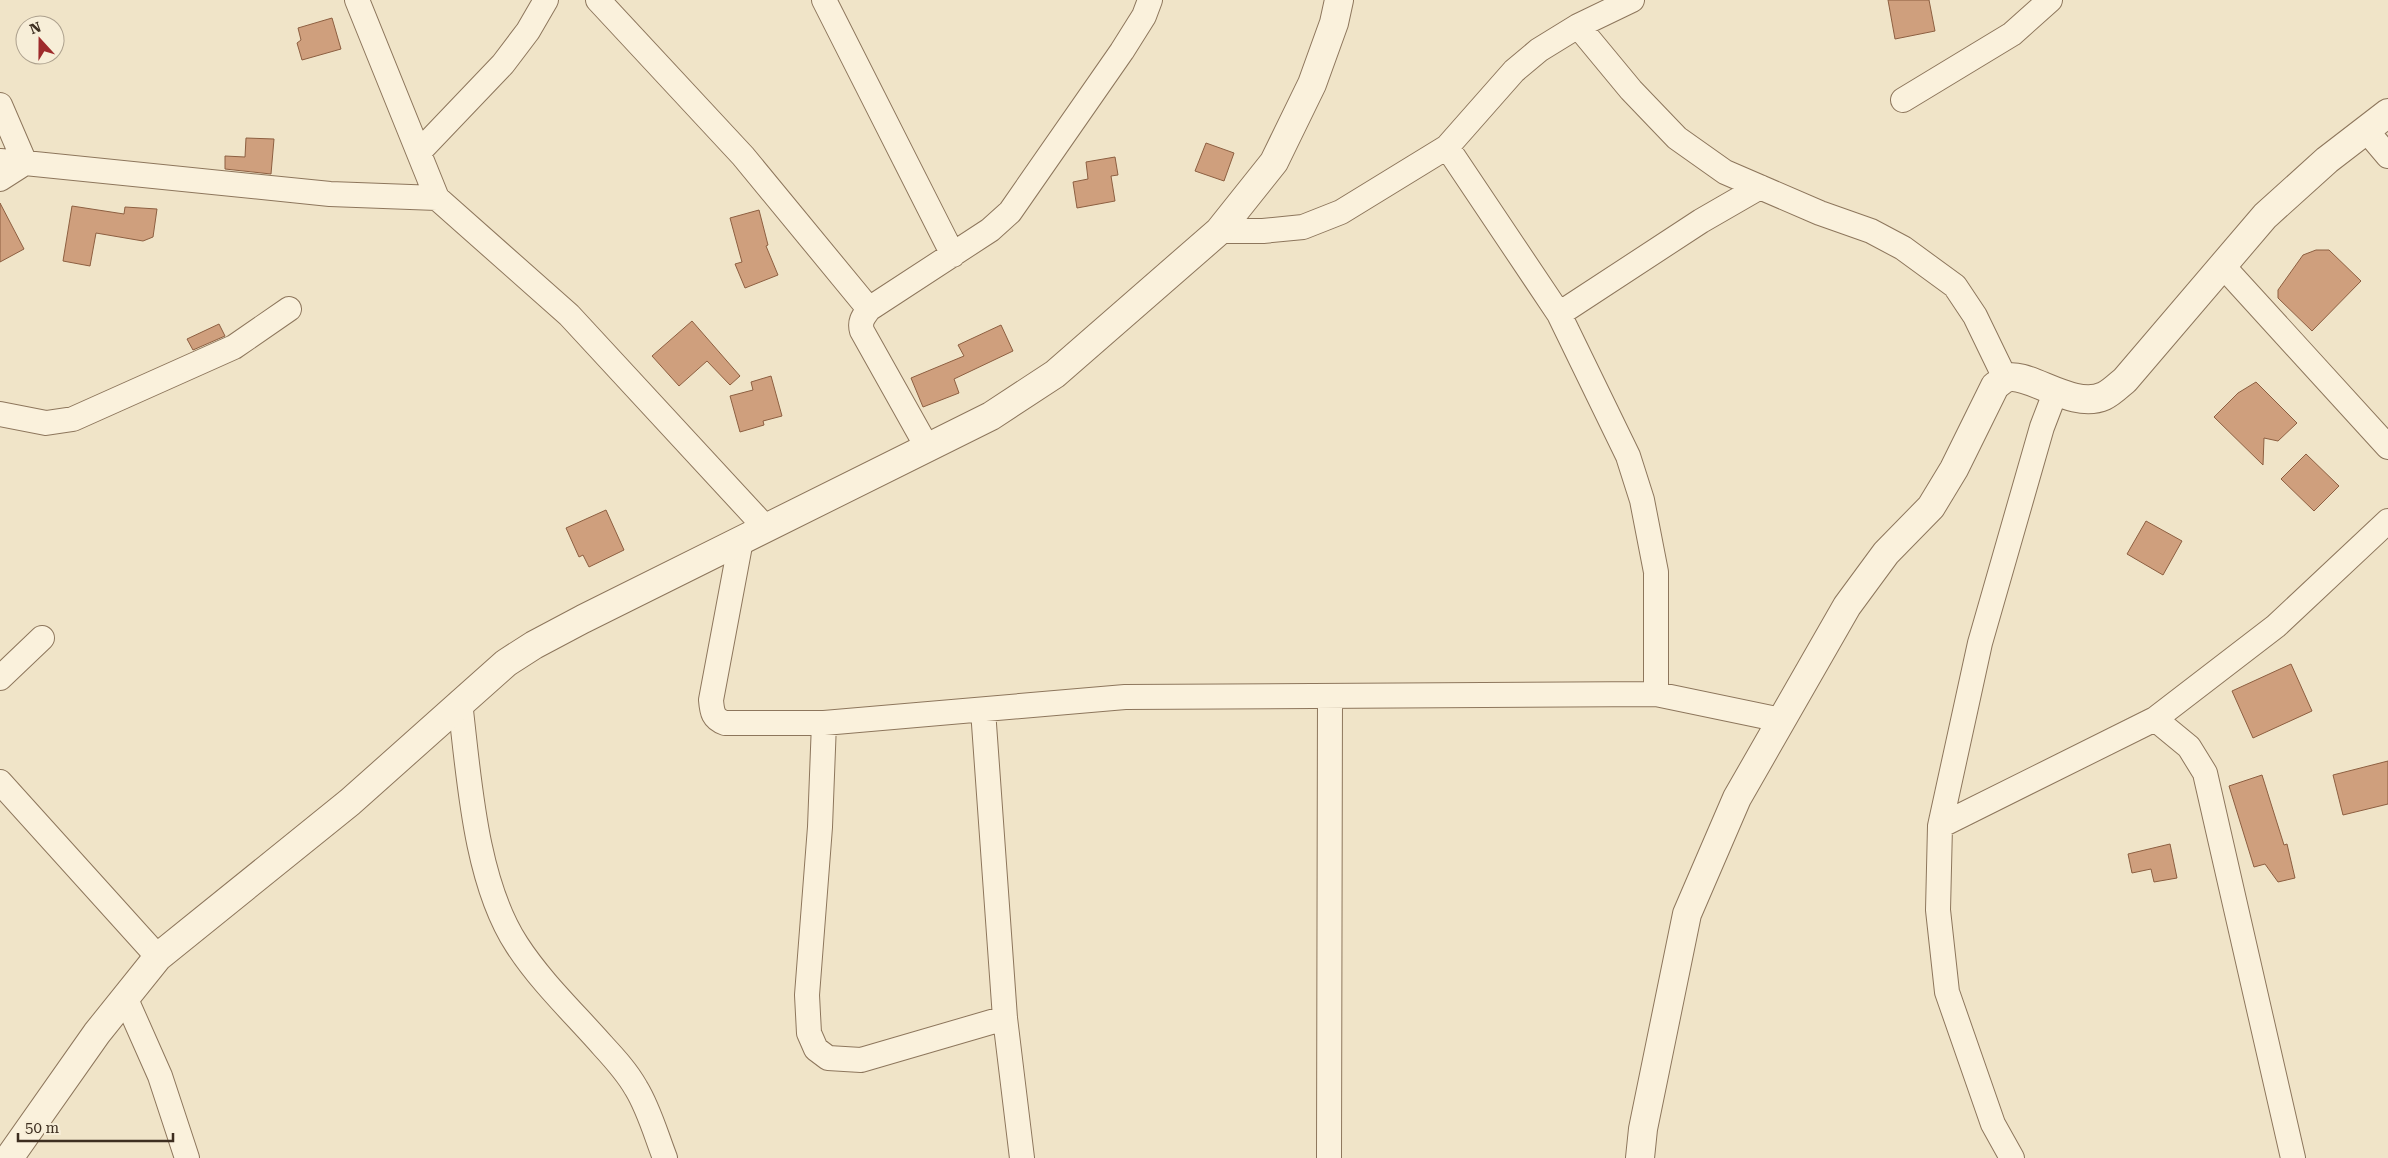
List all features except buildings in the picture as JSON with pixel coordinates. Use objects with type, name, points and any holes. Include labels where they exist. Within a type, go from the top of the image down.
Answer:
[{"type":"street","points":[[357,0],[437,198],[569,315],[765,527]]},
{"type":"street","points":[[419,152],[473,93],[503,64],[528,31],[546,0]]},
{"type":"street","points":[[598,0],[743,156],[869,309]]},
{"type":"street","points":[[824,0],[954,255]]},
{"type":"street","points":[[927,447],[862,331],[860,326],[862,319],[869,309],[954,255],[990,230],[1010,212],[1122,51],[1144,16],[1150,0]]},
{"type":"street","points":[[9,1158],[97,1033],[158,957],[350,802],[506,663],[534,645],[765,527],[991,416],[1055,374],[1219,231],[1274,162],[1312,84],[1339,0]]},
{"type":"street","points":[[1219,231],[1263,232],[1302,227],[1341,212],[1447,147],[1514,71],[1540,50],[1578,26],[1632,0]]},
{"type":"street","points":[[1903,100],[2012,34],[2050,0]]},
{"type":"street","points":[[1578,26],[1631,90],[1677,138],[1725,172],[1820,213],[1871,231],[1902,248],[1954,286],[1975,316],[2005,378]]},
{"type":"street","points":[[0,106],[25,163]]},
{"type":"street","points":[[1640,1158],[1643,1129],[1687,914],[1737,798],[1847,606],[1886,553],[1931,507],[1977,425],[1988,397],[1995,386],[2005,378],[2018,378],[2031,381],[2055,393],[2081,399],[2103,397],[2125,380],[2265,216],[2327,160],[2388,113]]},
{"type":"street","points":[[2366,130],[2388,156]]},
{"type":"street","points":[[1447,147],[1559,314],[1628,456],[1642,500],[1656,572],[1656,694]]},
{"type":"street","points":[[0,161],[330,194],[437,198]]},
{"type":"street","points":[[0,179],[25,163]]},
{"type":"street","points":[[1559,314],[1701,221],[1760,187]]},
{"type":"street","points":[[2222,265],[2388,447]]},
{"type":"street","points":[[0,414],[46,422],[73,419],[234,347],[289,309]]},
{"type":"street","points":[[2012,1158],[1993,1124],[1947,992],[1938,910],[1940,826],[1980,643],[2042,427],[2055,393]]},
{"type":"street","points":[[1940,826],[2155,719],[2276,626],[2388,520]]},
{"type":"street","points":[[740,540],[712,700],[714,716],[718,721],[732,724],[824,723],[1125,697],[1656,694],[1781,720]]},
{"type":"street","points":[[0,678],[42,638]]},
{"type":"street","points":[[1329,1158],[1330,696]]},
{"type":"street","points":[[460,702],[472,804],[483,855],[504,923],[537,974],[623,1068],[636,1087],[665,1158]]},
{"type":"street","points":[[983,710],[1005,1018],[1022,1158]]},
{"type":"street","points":[[2155,719],[2189,747],[2205,773],[2293,1158]]},
{"type":"street","points":[[824,723],[820,826],[807,995],[808,1033],[816,1049],[828,1058],[860,1060],[1005,1018]]},
{"type":"street","points":[[0,782],[158,957]]},
{"type":"street","points":[[126,997],[160,1076],[187,1158]]}]
